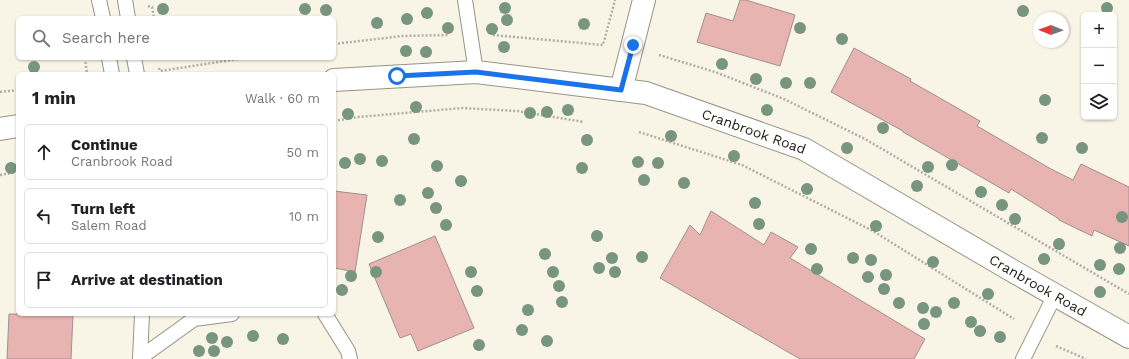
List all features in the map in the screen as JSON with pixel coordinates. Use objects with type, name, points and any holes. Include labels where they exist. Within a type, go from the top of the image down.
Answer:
[{"type":"street","points":[[621,90],[644,0]]},
{"type":"street","name":"Cranbrook Road","points":[[336,80],[476,72],[646,93],[804,149],[1129,337]]},
{"type":"street","points":[[0,129],[16,126]]},
{"type":"lane","points":[[99,0],[102,16]]},
{"type":"lane","points":[[125,0],[128,16]]},
{"type":"lane","points":[[465,0],[476,72]]},
{"type":"lane","points":[[109,60],[112,72]]},
{"type":"lane","points":[[134,60],[137,72]]},
{"type":"lane","points":[[1023,359],[1055,295]]},
{"type":"lane","points":[[140,359],[142,316]]},
{"type":"lane","points":[[140,359],[193,316]]},
{"type":"lane","points":[[326,316],[348,351],[350,359]]},
{"type":"path","points":[[486,35],[603,45],[614,0]]},
{"type":"path","points":[[336,44],[402,36],[452,35]]},
{"type":"path","points":[[659,55],[714,72],[784,99],[865,139],[1129,294]]},
{"type":"path","points":[[85,60],[87,72]]},
{"type":"path","points":[[159,64],[160,71],[232,60]]},
{"type":"path","points":[[0,92],[16,90]]},
{"type":"path","points":[[336,121],[358,117],[462,108],[517,111],[584,122]]},
{"type":"path","points":[[639,132],[742,165],[873,231],[1014,319]]},
{"type":"path","points":[[0,175],[16,172]]},
{"type":"path","points":[[1056,346],[1086,359]]},
{"type":"building","points":[[740,0],[746,0],[795,15],[780,66],[697,42],[706,13],[733,21]]},
{"type":"building","points":[[854,48],[911,79],[910,81],[980,121],[977,126],[1051,169],[1073,180],[1081,164],[1129,187],[1129,246],[1094,230],[1092,236],[1059,220],[1011,189],[1009,193],[903,131],[831,92]]},
{"type":"building","points":[[336,191],[367,195],[355,272],[336,268]]},
{"type":"building","points":[[711,211],[764,245],[771,232],[798,247],[790,258],[925,339],[914,359],[800,359],[660,278],[690,225],[700,235]]},
{"type":"building","points":[[435,236],[474,328],[418,351],[411,334],[400,338],[369,264]]},
{"type":"building","points":[[9,314],[16,314],[16,316],[73,316],[71,359],[7,359]]},
{"type":"route","points":[[397,76],[476,72],[621,90],[633,45]]}]
